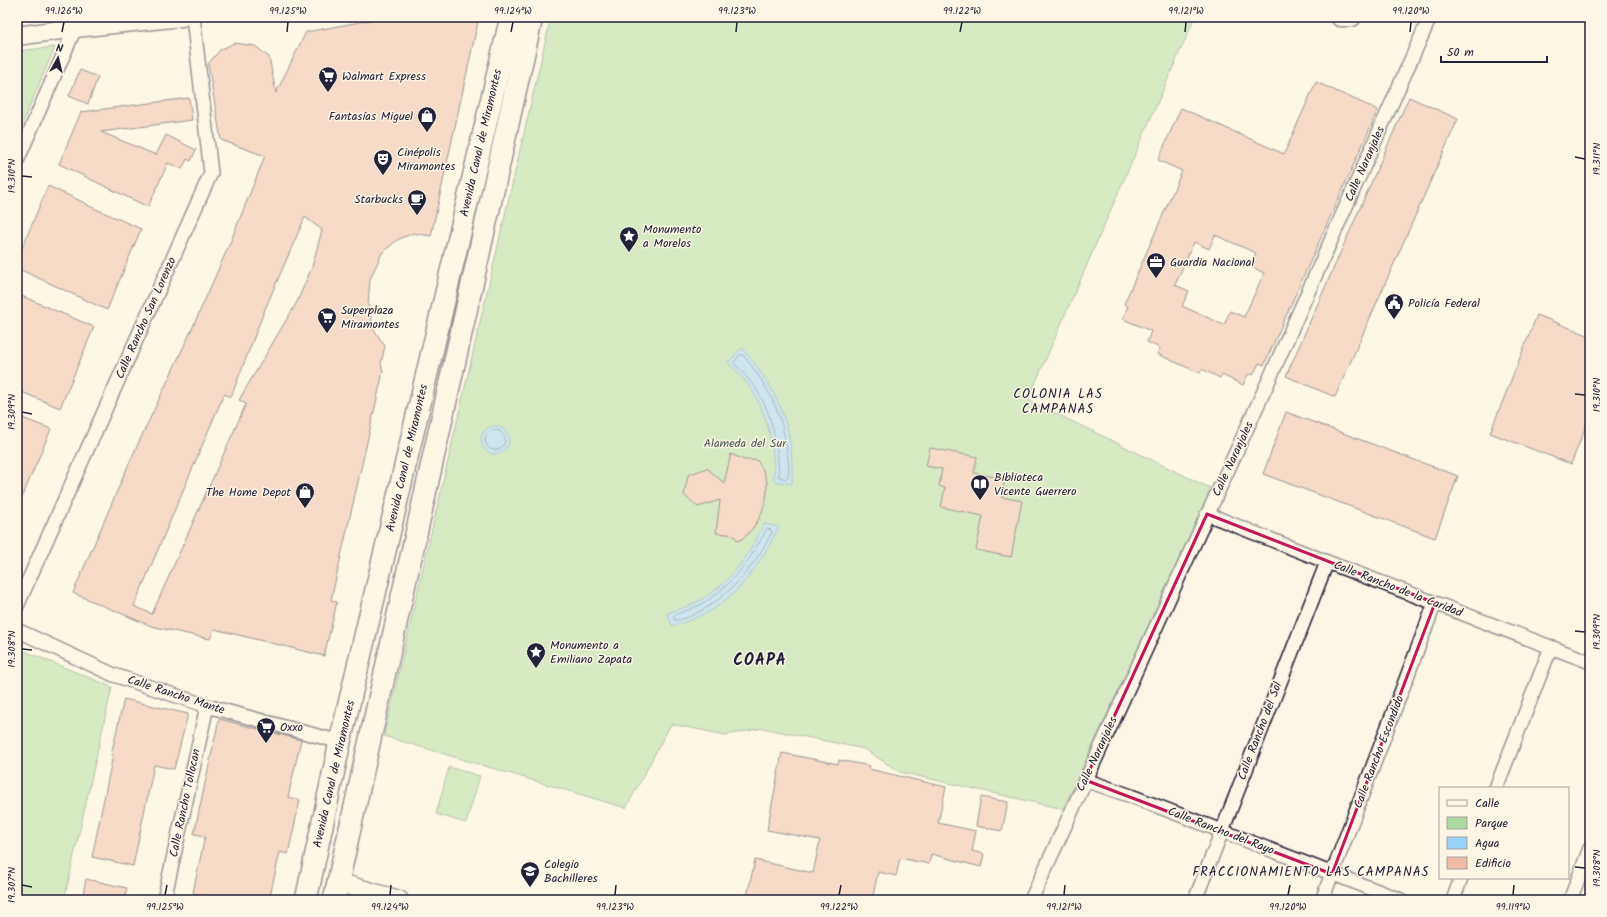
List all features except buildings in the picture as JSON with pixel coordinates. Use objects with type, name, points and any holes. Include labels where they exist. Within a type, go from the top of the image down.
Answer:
[{"type":"main road","points":[[17,36],[78,22],[182,17]]},
{"type":"main road","name":"Avenida Canal de Miramontes","points":[[306,900],[340,742],[511,17]]},
{"type":"main road","name":"Avenida Canal de Miramontes","points":[[336,891],[532,17]]},
{"type":"main road","points":[[1340,17],[1352,17]]},
{"type":"main road","points":[[336,891],[399,900]]},
{"type":"street","name":"Calle Rancho San Lorenzo","points":[[17,606],[211,173],[193,17]]},
{"type":"street","name":"Calle Naranjales","points":[[1031,900],[1273,373],[1430,17]]},
{"type":"street","points":[[17,161],[78,22]]},
{"type":"street","name":"Calle Rancho de la Caridad","points":[[1207,514],[1327,562],[1590,662]]},
{"type":"street","name":"Calle Rancho del Sol","points":[[1195,900],[1327,562]]},
{"type":"street","name":"Calle Rancho Escondido","points":[[1322,900],[1435,603]]},
{"type":"street","name":"Calle Rancho Mante","points":[[17,630],[114,675],[207,706],[340,742]]},
{"type":"street","points":[[1496,787],[1551,648]]},
{"type":"street","name":"Calle Rancho Tollocan","points":[[164,900],[207,706]]},
{"type":"street","name":"Calle Rancho del Rayo","points":[[1085,780],[1401,900]]},
{"type":"street","points":[[1570,900],[1590,848]]},
{"type":"street","points":[[1453,900],[1461,879]]},
{"type":"highlighted area","points":[[1207,514],[1435,603],[1332,874],[1085,780]]},
{"type":"green space","name":"Alameda del Sur","points":[[551,17],[1180,17],[1194,19],[1028,400],[1212,489],[1063,809],[900,772],[864,749],[763,728],[726,735],[671,724],[626,808],[384,736]]},
{"type":"green space","points":[[55,47],[17,136],[17,51]]},
{"type":"green space","points":[[17,648],[112,687],[64,900],[17,900]]},
{"type":"green space","points":[[449,767],[480,776],[466,823],[436,814]]},
{"type":"water","points":[[742,348],[766,380],[782,410],[790,444],[792,484],[774,481],[772,447],[763,413],[751,388],[728,362]]},
{"type":"water","points":[[495,426],[505,430],[509,440],[505,450],[495,454],[485,450],[481,440],[485,430]]},
{"type":"water","points":[[764,524],[779,527],[759,562],[743,584],[712,610],[672,626],[667,613],[686,607],[700,600],[724,583],[747,555]]},
{"type":"place","name":"Walmart Express","points":[[328,93]]},
{"type":"place","name":"Fantasías Miguel","points":[[427,133]]},
{"type":"place","name":"Cinépolis Miramontes","points":[[383,176]]},
{"type":"place","name":"Starbucks","points":[[417,216]]},
{"type":"place","name":"Monumento a Morelos","points":[[629,253]]},
{"type":"place","name":"Guardia Nacional","points":[[1156,279]]},
{"type":"place","name":"Policía Federal","points":[[1394,320]]},
{"type":"place","name":"Superplaza Miramontes","points":[[327,334]]},
{"type":"place","name":"Biblioteca Vicente Guerrero","points":[[980,501]]},
{"type":"place","name":"The Home Depot","points":[[305,509]]},
{"type":"place","name":"Monumento a Emiliano Zapata","points":[[536,669]]},
{"type":"place","name":"Oxxo","points":[[266,744]]},
{"type":"place","name":"Colegio Bachilleres","points":[[530,888]]},
{"type":"district","name":"COLONIA LAS CAMPANAS","points":[[1058,402]]},
{"type":"district","name":"COAPA","points":[[760,660]]},
{"type":"district","name":"FRACCIONAMIENTO LAS CAMPANAS","points":[[1311,872]]}]
